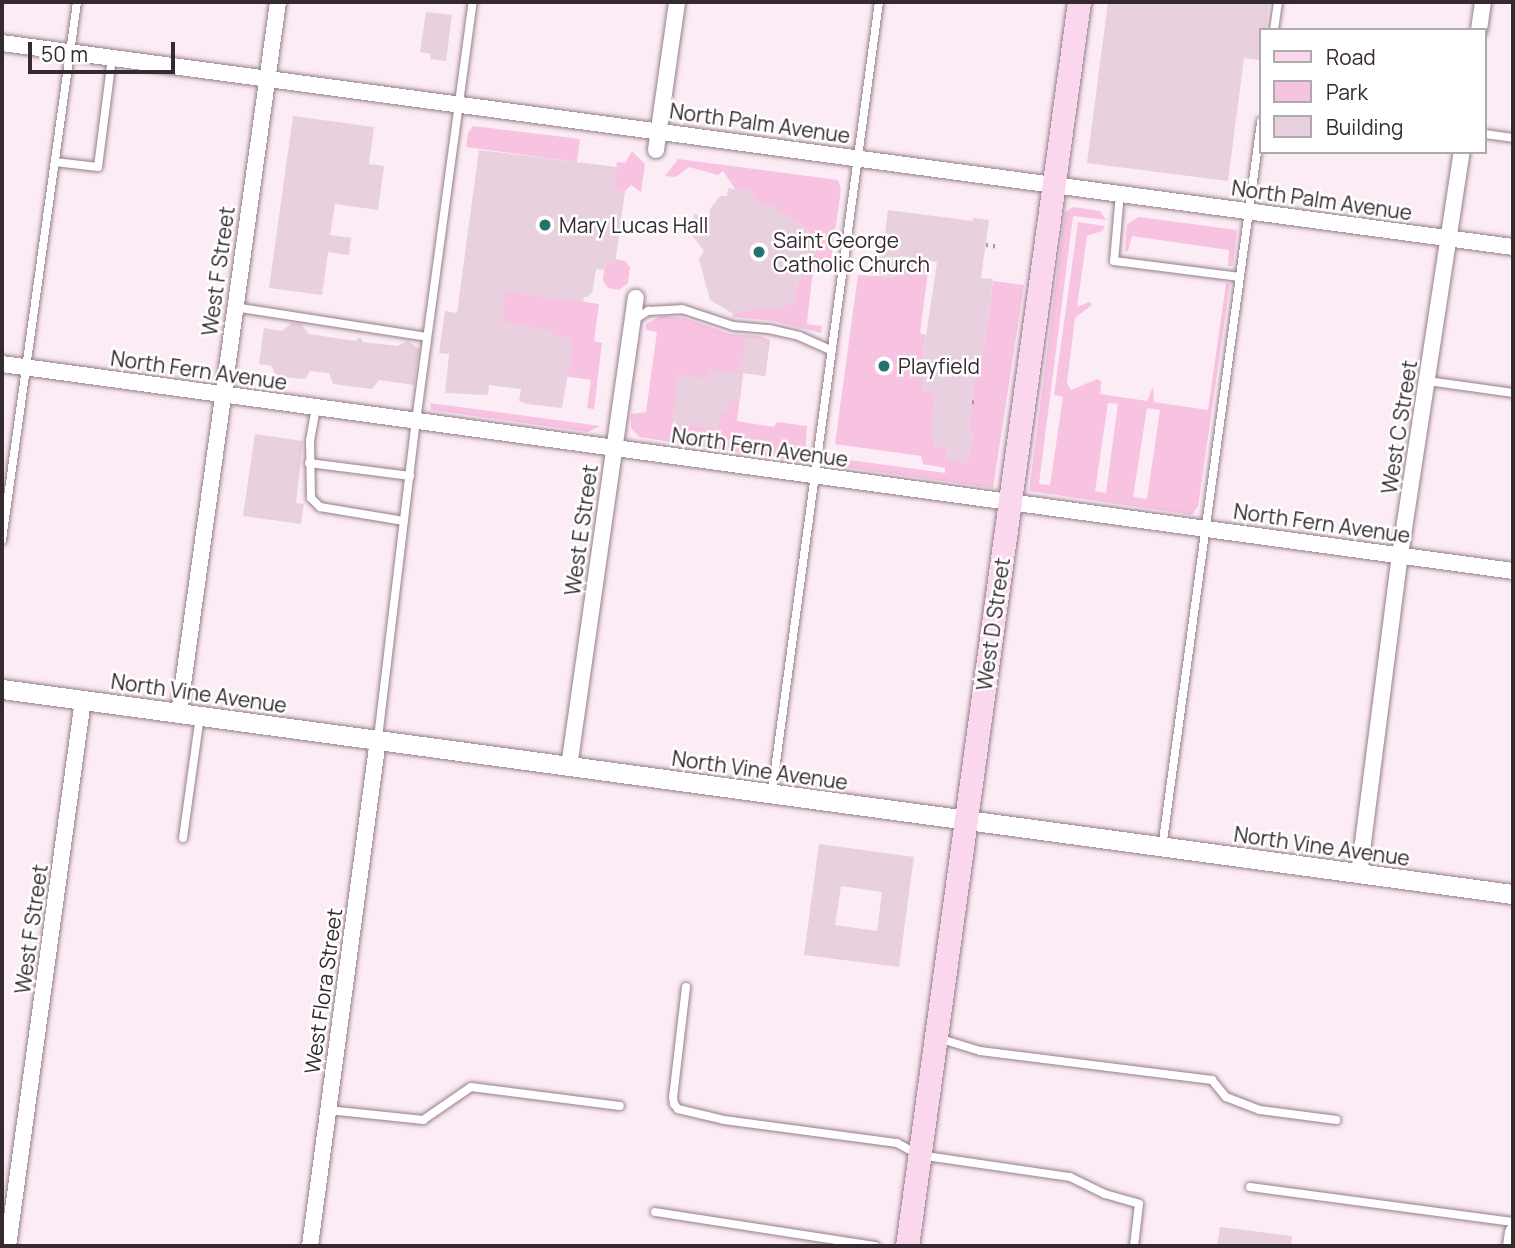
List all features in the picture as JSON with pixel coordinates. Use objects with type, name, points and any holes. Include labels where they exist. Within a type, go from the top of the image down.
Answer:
[{"type":"main road","name":"West D Street","points":[[907,1246],[1079,2]]},
{"type":"street","name":"West F Street","points":[[179,713],[221,394],[278,2]]},
{"type":"street","points":[[656,150],[677,2]]},
{"type":"street","points":[[1479,28],[1483,2]]},
{"type":"street","name":"North Palm Avenue","points":[[2,43],[1513,247]]},
{"type":"street","name":"West C Street","points":[[1359,874],[1401,555],[1462,154]]},
{"type":"street","name":"West E Street","points":[[569,767],[636,298]]},
{"type":"street","name":"North Fern Avenue","points":[[2,364],[1513,571]]},
{"type":"street","name":"North Vine Avenue","points":[[2,689],[1513,894]]},
{"type":"street","name":"West F Street","points":[[8,1246],[83,700]]},
{"type":"street","name":"West Flora Street","points":[[310,1246],[378,740]]},
{"type":"lane","points":[[2,540],[77,2]]},
{"type":"lane","points":[[378,740],[416,421],[472,2]]},
{"type":"lane","points":[[772,795],[813,475],[879,2]]},
{"type":"lane","points":[[1274,28],[1278,2]]},
{"type":"lane","points":[[55,162],[98,167],[112,58]]},
{"type":"lane","points":[[1162,848],[1260,129]]},
{"type":"lane","points":[[1487,134],[1513,138]]},
{"type":"lane","points":[[1120,193],[1114,261],[1240,277]]},
{"type":"lane","points":[[234,307],[427,337]]},
{"type":"lane","points":[[633,320],[648,311],[682,309],[733,326],[769,329],[799,336],[831,350]]},
{"type":"lane","points":[[1428,380],[1513,393]]},
{"type":"lane","points":[[316,407],[309,463],[311,498],[320,508],[404,521]]},
{"type":"lane","points":[[309,463],[410,476]]},
{"type":"lane","points":[[183,838],[200,716]]},
{"type":"lane","points":[[686,986],[674,1097],[674,1104],[678,1109],[724,1120],[897,1143],[919,1155],[1070,1177],[1105,1194],[1139,1204],[1134,1246]]},
{"type":"lane","points":[[936,1037],[980,1051],[1212,1080],[1226,1097],[1260,1110],[1336,1120]]},
{"type":"lane","points":[[328,1110],[423,1120],[471,1087],[620,1106]]},
{"type":"lane","points":[[1250,1187],[1513,1222]]},
{"type":"lane","points":[[655,1212],[875,1246]]},
{"type":"path","points":[[986,245],[999,247]]},
{"type":"path","points":[[972,402],[978,403]]},
{"type":"green space","points":[[473,126],[580,139],[577,162],[466,147],[468,133]]},
{"type":"green space","points":[[632,151],[645,164],[641,192],[631,185],[625,191],[613,189],[617,162],[625,163]]},
{"type":"green space","points":[[678,159],[838,180],[841,189],[829,274],[813,272],[808,312],[807,324],[822,326],[821,333],[773,321],[732,317],[740,303],[780,309],[794,301],[803,271],[802,258],[816,253],[807,229],[768,204],[760,206],[749,191],[735,189],[723,171],[718,175],[689,167],[676,177],[665,176]]},
{"type":"green space","points":[[1073,207],[1100,211],[1106,220],[1073,216],[1039,484],[1050,485],[1063,397],[1054,395],[1078,222],[1105,226],[1102,231],[1087,236],[1077,307],[1090,302],[1092,305],[1075,318],[1067,383],[1071,390],[1097,379],[1101,381],[1100,394],[1147,401],[1153,387],[1154,402],[1208,410],[1226,283],[1230,284],[1198,506],[1192,515],[1029,491],[1065,212]],"holes":[[[1108,403],[1118,404],[1106,493],[1095,491]],[[1147,408],[1160,410],[1147,499],[1133,497]]]},
{"type":"green space","points":[[1139,217],[1237,230],[1233,266],[1228,266],[1229,250],[1132,236],[1128,251],[1125,251],[1127,224]]},
{"type":"green space","name":"Playfield","points":[[912,254],[930,257],[920,333],[926,335],[920,376],[924,377],[922,391],[935,393],[931,438],[935,438],[934,446],[948,448],[946,459],[968,462],[973,432],[968,430],[975,374],[980,374],[993,281],[1024,285],[993,488],[835,466],[827,461],[827,457],[945,473],[945,468],[923,464],[921,456],[835,444],[858,275],[897,277],[900,257],[912,258]]},
{"type":"green space","points":[[616,259],[625,261],[630,267],[628,283],[619,290],[608,288],[603,281],[605,262],[615,263]]},
{"type":"green space","points":[[506,291],[599,304],[594,341],[602,343],[594,409],[587,408],[591,380],[529,371],[515,363],[520,325],[486,320]]},
{"type":"green space","points":[[661,316],[684,318],[730,334],[760,336],[770,340],[765,376],[743,373],[737,421],[774,427],[777,422],[807,426],[805,458],[797,461],[639,437],[631,428],[631,414],[646,412],[657,332],[646,330],[646,324]]},
{"type":"green space","points":[[430,403],[600,426],[588,432],[431,410]]},
{"type":"building","points":[[1108,2],[1269,2],[1266,28],[1260,28],[1260,60],[1244,58],[1228,181],[1087,163]]},
{"type":"building","points":[[426,12],[452,15],[446,61],[430,59],[431,54],[420,52]]},
{"type":"building","points":[[293,116],[374,127],[369,164],[384,166],[378,210],[335,204],[330,235],[351,238],[349,255],[328,252],[322,295],[269,288]]},
{"type":"building","name":"Mary Lucas Hall","points":[[479,150],[617,167],[613,189],[625,191],[615,264],[605,262],[604,270],[596,269],[592,294],[589,293],[589,297],[584,297],[583,302],[506,291],[502,322],[553,331],[553,336],[570,338],[570,343],[573,344],[562,408],[519,401],[521,389],[489,385],[488,395],[445,393],[449,354],[439,353],[445,311],[457,313]]},
{"type":"building","name":"Saint George Catholic Church","points":[[728,188],[749,191],[760,206],[768,203],[807,229],[816,253],[802,258],[803,271],[794,301],[781,309],[762,308],[735,315],[710,300],[699,259],[704,251],[691,234],[694,214],[709,217],[710,209],[720,196],[727,196]]},
{"type":"building","points":[[888,210],[973,221],[973,218],[989,220],[981,278],[993,279],[980,375],[975,374],[968,430],[973,431],[968,463],[946,460],[948,448],[934,446],[935,438],[931,438],[935,393],[922,391],[924,377],[920,377],[937,262],[900,256],[897,277],[871,274],[876,239],[884,240]]},
{"type":"building","points":[[292,323],[301,324],[309,334],[356,341],[360,337],[363,342],[397,346],[408,341],[419,349],[414,385],[379,380],[372,389],[333,384],[329,373],[310,371],[305,379],[275,376],[272,366],[259,364],[264,328],[282,331]]},
{"type":"building","points":[[746,337],[770,340],[765,376],[741,372]]},
{"type":"building","points":[[709,370],[743,374],[740,400],[730,399],[728,413],[721,412],[719,429],[672,423],[678,375],[708,379]]},
{"type":"building","points":[[255,434],[303,441],[296,503],[304,504],[301,524],[243,516]]},
{"type":"building","points":[[819,844],[914,857],[899,967],[804,955]],"holes":[[[841,886],[882,892],[877,931],[835,925]]]},
{"type":"building","points":[[1220,1227],[1292,1236],[1291,1246],[1217,1246]]},
{"type":"place","name":"Mary Lucas Hall","points":[[545,225]]},
{"type":"place","name":"Saint George Catholic Church","points":[[759,252]]},
{"type":"place","name":"Playfield","points":[[884,366]]}]
